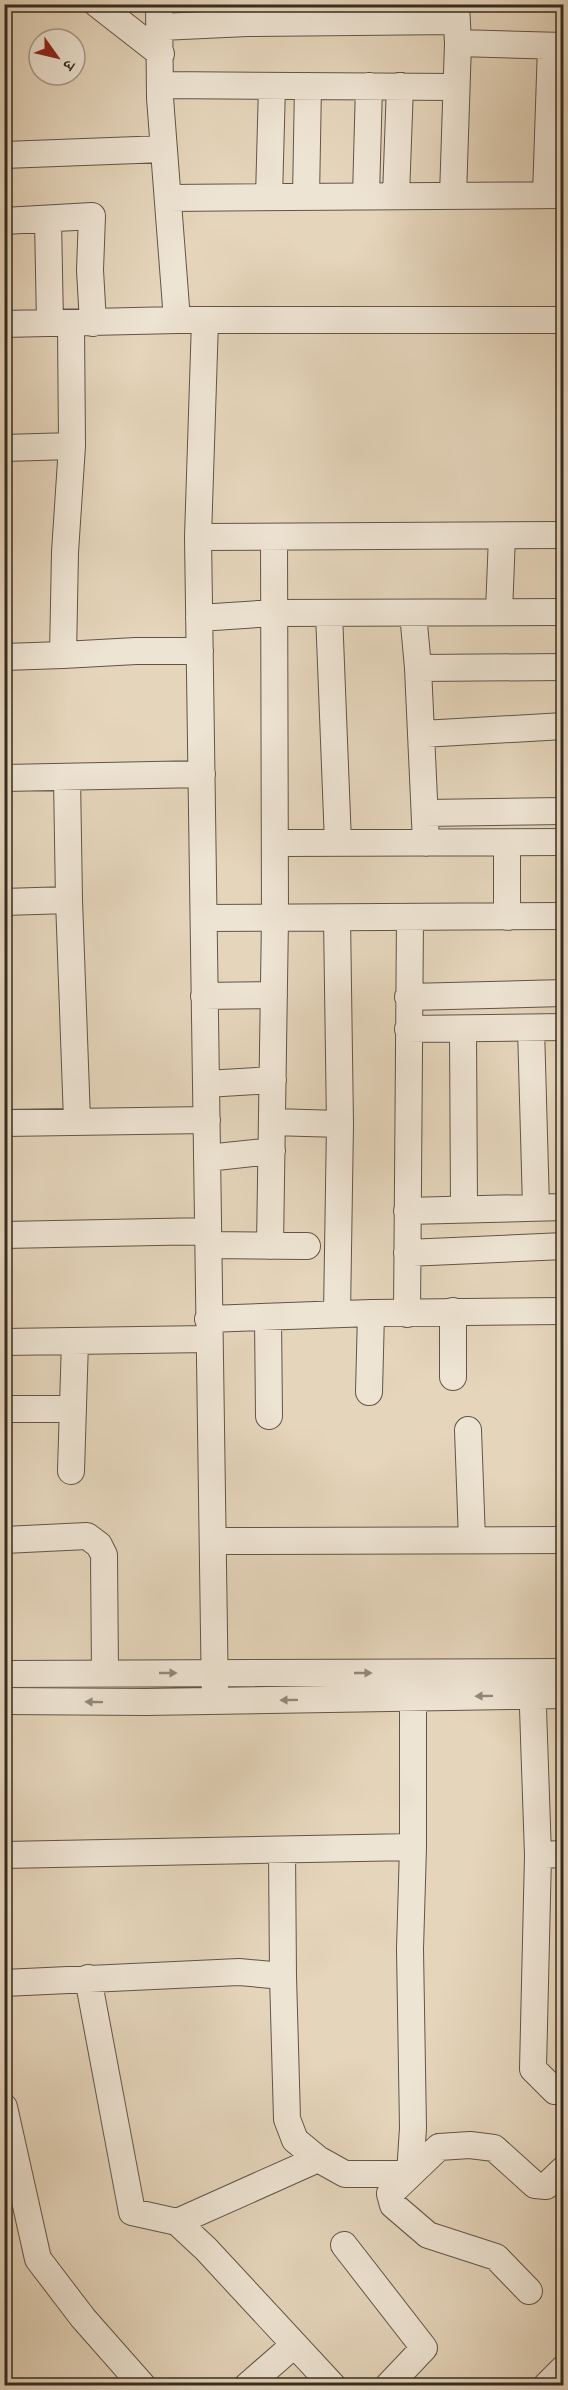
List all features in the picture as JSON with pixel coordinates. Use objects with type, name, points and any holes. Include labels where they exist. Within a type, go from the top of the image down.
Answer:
[{"type":"street","points":[[98,4],[161,54]]},
{"type":"street","points":[[168,198],[555,195],[557,46],[457,23],[391,13],[160,16],[160,85],[164,149],[177,320]]},
{"type":"street","points":[[453,196],[457,23]]},
{"type":"street","points":[[160,85],[455,87]]},
{"type":"street","points":[[269,197],[272,86]]},
{"type":"street","points":[[306,197],[308,86]]},
{"type":"street","points":[[366,196],[369,86]]},
{"type":"street","points":[[396,196],[400,86]]},
{"type":"street","points":[[4,155],[164,149]]},
{"type":"street","points":[[4,221],[92,216],[90,270],[71,323]]},
{"type":"street","points":[[48,220],[71,323],[72,446],[65,552],[63,655]]},
{"type":"street","points":[[4,324],[177,320],[564,320]]},
{"type":"street","points":[[205,321],[198,537],[215,1701]]},
{"type":"street","points":[[4,448],[72,446]]},
{"type":"street","points":[[198,537],[564,535]]},
{"type":"street","points":[[499,612],[502,536]]},
{"type":"street","points":[[270,1245],[275,918],[274,537]]},
{"type":"street","points":[[199,618],[274,613],[564,612]]},
{"type":"street","points":[[329,613],[338,843]]},
{"type":"street","points":[[413,613],[422,734],[426,843]]},
{"type":"street","points":[[4,657],[136,651],[200,651]]},
{"type":"street","points":[[418,668],[564,667]]},
{"type":"street","points":[[422,734],[564,726]]},
{"type":"street","points":[[4,778],[202,774]]},
{"type":"street","points":[[67,778],[77,1120]]},
{"type":"street","points":[[425,813],[564,811]]},
{"type":"street","points":[[275,843],[564,843]]},
{"type":"street","points":[[507,843],[507,916]]},
{"type":"street","points":[[4,902],[69,900]]},
{"type":"street","points":[[204,918],[564,916]]},
{"type":"street","points":[[407,1314],[410,917]]},
{"type":"street","points":[[337,918],[340,1124],[337,1314]]},
{"type":"street","points":[[408,997],[564,993]]},
{"type":"street","points":[[204,996],[274,995]]},
{"type":"street","points":[[408,1029],[564,1027]]},
{"type":"street","points":[[531,1028],[536,1207]]},
{"type":"street","points":[[463,1029],[464,1208]]},
{"type":"street","points":[[206,1084],[273,1080]]},
{"type":"street","points":[[4,1123],[77,1120],[207,1120]]},
{"type":"street","points":[[272,1122],[340,1124]]},
{"type":"street","points":[[207,1158],[272,1150]]},
{"type":"street","points":[[407,1211],[564,1207]]},
{"type":"street","points":[[4,1235],[208,1238],[270,1245],[307,1246]]},
{"type":"street","points":[[407,1253],[564,1246]]},
{"type":"street","points":[[453,1311],[453,1377]]},
{"type":"street","points":[[4,1342],[75,1341],[208,1329],[268,1317],[453,1311],[564,1311]]},
{"type":"street","points":[[369,1392],[371,1313]]},
{"type":"street","points":[[268,1317],[269,1416]]},
{"type":"street","points":[[70,1471],[75,1341]]},
{"type":"street","points":[[4,1409],[72,1409]]},
{"type":"street","points":[[468,1430],[472,1540]]},
{"type":"street","points":[[4,1540],[87,1536],[99,1545],[104,1555],[105,1673]]},
{"type":"street","points":[[213,1541],[564,1540]]},
{"type":"street","points":[[4,1701],[412,1698],[532,1684],[564,1672]]},
{"type":"street","points":[[4,1674],[215,1673],[532,1684],[564,1695]]},
{"type":"street","points":[[532,1684],[538,1856],[534,2069],[561,2092]]},
{"type":"street","points":[[410,2174],[412,2128],[410,1950],[413,1848],[412,1698]]},
{"type":"street","points":[[4,1855],[413,1848]]},
{"type":"street","points":[[282,1850],[287,2119],[295,2140],[318,2159],[345,2174],[410,2174]]},
{"type":"street","points":[[538,1856],[564,1854]]},
{"type":"street","points":[[4,1983],[239,1972],[283,1976]]},
{"type":"street","points":[[88,1978],[132,2211],[177,2222],[206,2249],[333,2385]]},
{"type":"street","points":[[4,2107],[38,2259],[82,2318],[143,2385]]},
{"type":"street","points":[[529,2291],[496,2257],[428,2235],[393,2205],[390,2194],[439,2147],[470,2145],[494,2148],[535,2185],[546,2186],[564,2169]]},
{"type":"street","points":[[177,2222],[318,2159]]},
{"type":"street","points":[[344,2245],[424,2348],[388,2385]]},
{"type":"street","points":[[247,2385],[294,2345]]},
{"type":"street","points":[[546,2385],[564,2368]]}]
